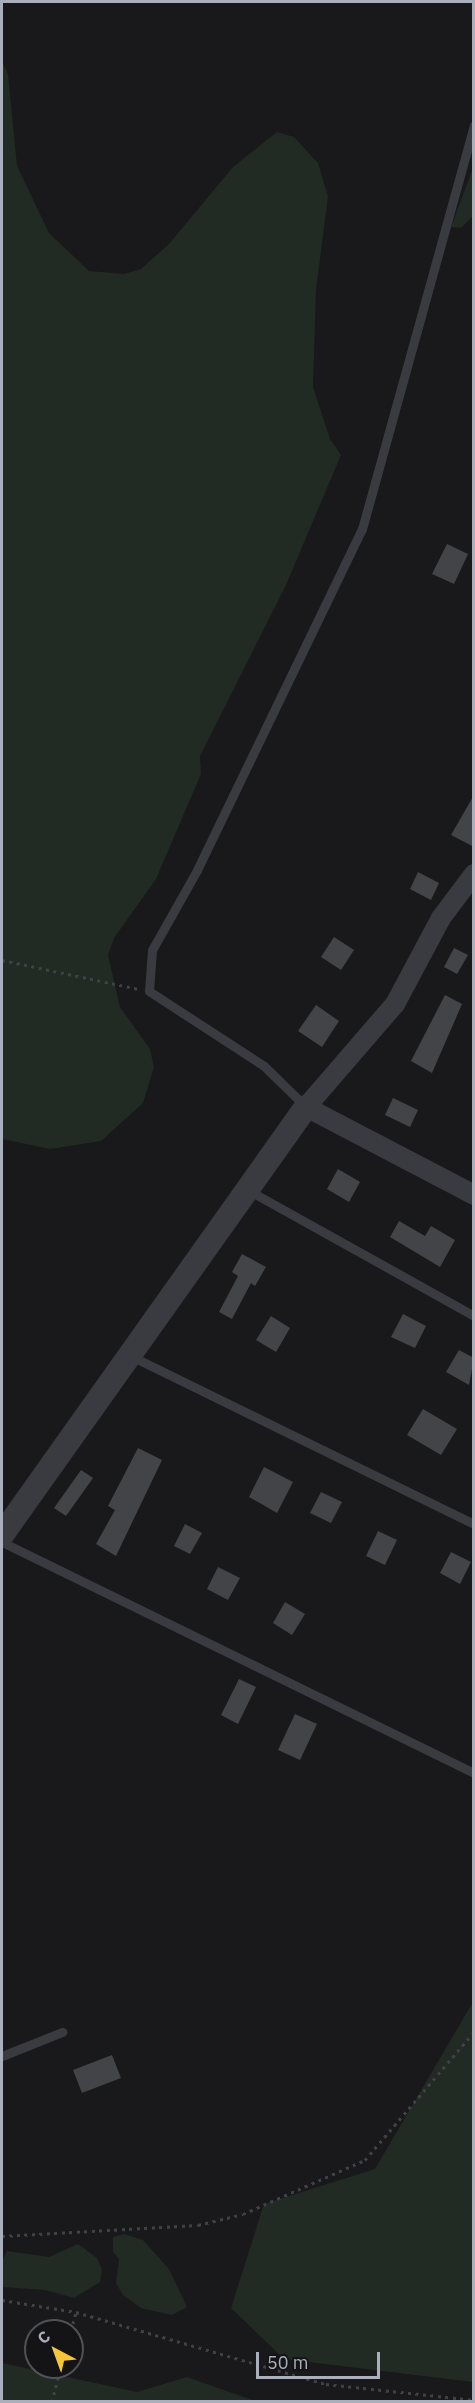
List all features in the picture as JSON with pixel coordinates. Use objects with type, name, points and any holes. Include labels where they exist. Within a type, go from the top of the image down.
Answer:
[{"type":"street","points":[[2,1535],[306,1107],[395,1004],[441,918],[474,874]]},
{"type":"street","points":[[306,1107],[474,1195]]},
{"type":"lane","points":[[306,1107],[264,1066],[148,991],[152,950],[197,870],[362,529],[474,125]]},
{"type":"lane","points":[[247,1189],[474,1316]]},
{"type":"lane","points":[[129,1355],[474,1524]]},
{"type":"lane","points":[[2,1542],[474,1773]]},
{"type":"lane","points":[[2,2056],[62,2032]]},
{"type":"path","points":[[2,960],[148,991]]},
{"type":"path","points":[[2,2236],[198,2225],[243,2214],[365,2160],[474,2032]]},
{"type":"path","points":[[2,2300],[76,2312],[326,2384],[474,2400]]},
{"type":"path","points":[[74,2319],[76,2312]]},
{"type":"path","points":[[52,2402],[58,2379]]},
{"type":"shaded area","points":[[2,61],[8,74],[17,166],[49,233],[89,271],[124,274],[141,269],[169,244],[233,167],[277,132],[294,137],[318,163],[328,196],[316,290],[313,387],[330,439],[341,455],[286,585],[200,756],[201,774],[156,879],[114,938],[108,955],[120,1007],[150,1049],[154,1067],[143,1103],[101,1141],[50,1149],[2,1139]]},
{"type":"shaded area","points":[[473,168],[473,216],[461,228],[451,227]]},
{"type":"shaded area","points":[[473,2002],[473,2382],[284,2359],[231,2308],[264,2204],[375,2169]]},
{"type":"shaded area","points":[[124,2234],[143,2240],[169,2269],[187,2307],[172,2315],[141,2308],[123,2295],[116,2283],[119,2259],[113,2252],[113,2237]]},
{"type":"shaded area","points":[[78,2244],[97,2258],[102,2270],[100,2282],[74,2298],[45,2290],[2,2287],[2,2261],[7,2251],[49,2257]]},
{"type":"shaded area","points":[[2,2363],[24,2368],[24,2379],[76,2379],[137,2392],[187,2377],[255,2401],[2,2401]]},
{"type":"building","points":[[447,544],[468,554],[454,584],[432,574]]},
{"type":"building","points":[[474,795],[474,847],[451,835]]},
{"type":"building","points":[[418,872],[439,883],[431,900],[410,889]]},
{"type":"building","points":[[334,937],[354,950],[341,970],[321,957]]},
{"type":"building","points":[[454,948],[468,955],[457,974],[444,967]]},
{"type":"building","points":[[445,995],[462,1004],[432,1073],[411,1061]]},
{"type":"building","points":[[316,1005],[339,1021],[322,1047],[298,1031]]},
{"type":"building","points":[[393,1098],[418,1110],[410,1127],[385,1115]]},
{"type":"building","points":[[338,1169],[360,1182],[349,1202],[327,1189]]},
{"type":"building","points":[[399,1221],[425,1236],[431,1226],[455,1240],[440,1267],[390,1237]]},
{"type":"building","points":[[242,1254],[266,1267],[255,1286],[251,1283],[232,1319],[219,1312],[238,1276],[232,1272]]},
{"type":"building","points":[[403,1314],[426,1326],[415,1348],[391,1337]]},
{"type":"building","points":[[271,1316],[290,1328],[276,1352],[256,1340]]},
{"type":"building","points":[[459,1350],[474,1358],[469,1385],[446,1372]]},
{"type":"building","points":[[423,1409],[457,1429],[441,1455],[407,1435]]},
{"type":"building","points":[[138,1448],[162,1460],[116,1556],[96,1544],[115,1510],[108,1506]]},
{"type":"building","points":[[264,1467],[293,1482],[277,1513],[249,1497]]},
{"type":"building","points":[[81,1470],[93,1478],[66,1516],[54,1508]]},
{"type":"building","points":[[321,1492],[342,1502],[331,1523],[310,1513]]},
{"type":"building","points":[[185,1524],[202,1533],[190,1554],[174,1546]]},
{"type":"building","points":[[378,1531],[397,1540],[385,1565],[366,1556]]},
{"type":"building","points":[[451,1552],[471,1562],[460,1584],[440,1573]]},
{"type":"building","points":[[218,1567],[240,1578],[228,1600],[207,1589]]},
{"type":"building","points":[[285,1602],[305,1614],[292,1635],[273,1623]]},
{"type":"building","points":[[239,1679],[256,1687],[238,1724],[221,1715]]},
{"type":"building","points":[[295,1714],[317,1724],[300,1760],[278,1750]]},
{"type":"building","points":[[112,2055],[121,2078],[82,2093],[73,2070]]}]
